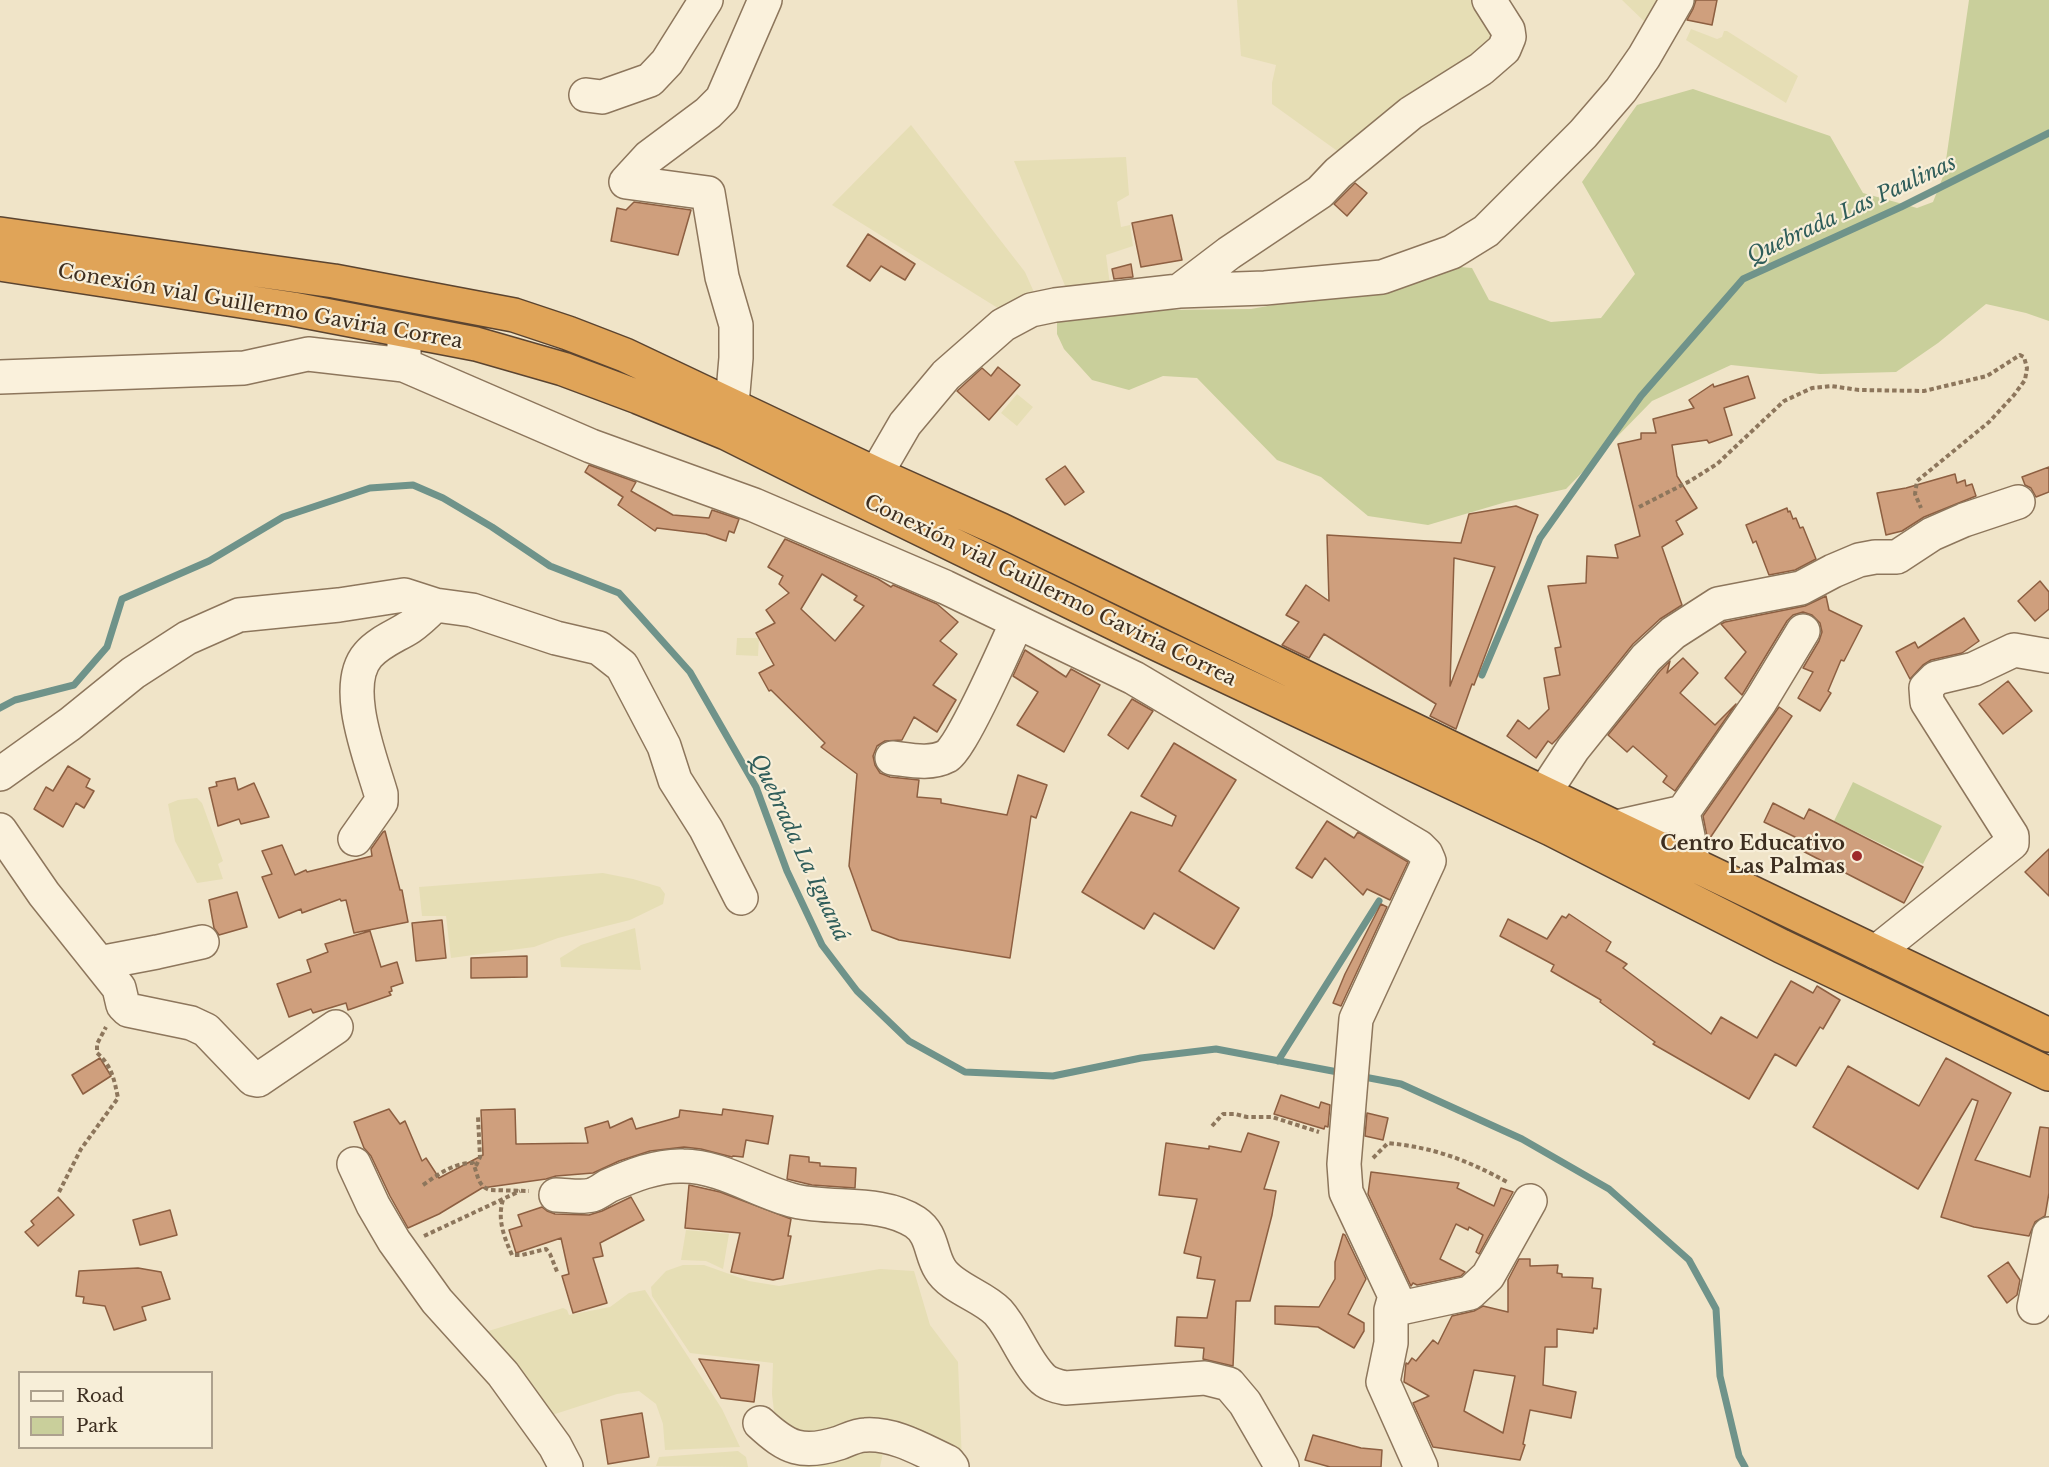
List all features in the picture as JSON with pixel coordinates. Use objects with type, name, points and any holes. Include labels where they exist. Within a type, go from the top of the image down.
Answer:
[{"type":"highway","name":"Conexión vial Guillermo Gaviria Correa","points":[[0,234],[334,281],[514,315],[625,355],[876,474],[1001,530],[2049,1035]]},
{"type":"highway","name":"Conexión vial Guillermo Gaviria Correa","points":[[0,264],[293,309],[476,344],[563,369],[638,397],[726,433],[1153,642],[1551,829],[1781,946],[2049,1074]]},
{"type":"street","points":[[586,95],[602,97],[650,80],[668,62],[706,0]]},
{"type":"street","points":[[732,404],[736,325],[722,277],[708,193],[626,182],[649,157],[708,113],[722,99],[765,0]]},
{"type":"street","points":[[1179,291],[1228,253],[1320,192],[1338,173],[1411,113],[1481,69],[1504,49],[1509,37],[1508,30],[1489,0]]},
{"type":"street","points":[[876,474],[905,424],[946,375],[1003,325],[1031,310],[1055,305],[1179,291],[1265,288],[1382,277],[1452,252],[1486,231],[1583,134],[1621,90],[1644,57],[1677,0]]},
{"type":"street","points":[[404,331],[404,366]]},
{"type":"street","points":[[0,377],[244,368],[308,354],[404,366],[591,446],[754,505],[945,587],[1134,678],[1419,847],[1429,861],[1356,1019],[1354,1154],[1346,1192],[1395,1296],[1391,1310],[1391,1343],[1383,1382],[1421,1467]]},
{"type":"street","points":[[1544,793],[1573,749],[1646,658],[1673,633],[1718,604],[1801,588],[1859,560],[1897,557],[1932,534],[1964,520],[2018,502]]},
{"type":"street","points":[[0,774],[70,724],[133,673],[188,638],[239,615],[339,605],[404,595],[435,605],[472,610],[556,638],[598,648],[622,666],[664,746],[675,780],[706,829],[741,898]]},
{"type":"street","points":[[355,839],[381,802],[381,794],[357,708],[358,675],[367,656],[387,640],[412,626],[435,605]]},
{"type":"street","points":[[892,758],[927,762],[948,756],[973,714],[1017,622]]},
{"type":"street","points":[[1616,827],[1683,812],[1760,702],[1803,631]]},
{"type":"street","points":[[1876,952],[2012,843],[2012,836],[1927,702],[1926,688],[1936,678],[1974,669],[2014,650],[2049,656]]},
{"type":"street","points":[[1683,812],[1694,865]]},
{"type":"street","points":[[0,830],[44,894],[119,988],[123,1005],[128,1010],[191,1023],[206,1030],[253,1079],[258,1080],[336,1027]]},
{"type":"street","points":[[99,963],[202,942]]},
{"type":"street","points":[[354,1164],[373,1205],[394,1241],[436,1301],[503,1374],[555,1446],[566,1467]]},
{"type":"street","points":[[556,1195],[593,1194],[634,1175],[682,1166],[708,1169],[796,1201],[825,1206],[889,1210],[915,1222],[925,1232],[931,1240],[939,1269],[947,1278],[999,1313],[1041,1378],[1053,1385],[1065,1388],[1205,1378],[1229,1384],[1245,1403],[1282,1467]]},
{"type":"street","points":[[1391,1310],[1470,1293],[1488,1276],[1530,1201]]},
{"type":"street","points":[[2034,1307],[2049,1234]]},
{"type":"street","points":[[760,1423],[779,1441],[803,1449],[822,1449],[864,1435],[891,1436],[948,1462],[952,1467]]},
{"type":"path","points":[[1639,507],[1690,482],[1717,464],[1784,401],[1812,388],[1831,386],[1859,390],[1924,391],[1987,376],[2020,355],[2025,357],[2027,368],[2025,380],[2014,395],[1989,422],[1917,482],[1915,494],[1932,534]]},
{"type":"path","points":[[59,1192],[81,1149],[118,1098],[114,1077],[104,1059],[97,1053],[97,1044],[123,1005]]},
{"type":"path","points":[[1212,1126],[1223,1114],[1235,1114],[1247,1118],[1272,1117],[1318,1132],[1354,1154],[1388,1143],[1418,1146],[1457,1157],[1484,1169],[1521,1190],[1530,1201]]},
{"type":"path","points":[[478,1117],[480,1157],[475,1166],[477,1178],[484,1188],[556,1195]]},
{"type":"path","points":[[423,1185],[449,1168],[462,1163],[473,1163],[475,1166]]},
{"type":"path","points":[[394,1241],[430,1234],[521,1190]]},
{"type":"path","points":[[503,1199],[499,1211],[501,1227],[512,1255],[546,1249],[558,1274]]},
{"type":"shaded area","points":[[1237,0],[1483,0],[1501,45],[1347,158],[1272,104],[1272,83],[1276,65],[1241,56]]},
{"type":"shaded area","points":[[1622,0],[1672,0],[1648,25]]},
{"type":"shaded area","points":[[1691,29],[1717,39],[1722,37],[1724,31],[1727,31],[1798,76],[1786,103],[1686,40]]},
{"type":"shaded area","points":[[911,125],[1025,272],[1037,299],[1009,315],[832,205]]},
{"type":"shaded area","points":[[1126,157],[1129,195],[1117,202],[1121,227],[1130,225],[1133,246],[1106,255],[1111,292],[1070,298],[1014,161]]},
{"type":"shaded area","points":[[1017,394],[1033,407],[1017,426],[1001,413]]},
{"type":"shaded area","points":[[737,638],[759,638],[758,656],[736,655]]},
{"type":"shaded area","points":[[197,798],[202,803],[223,861],[218,864],[223,879],[197,883],[175,841],[168,804],[178,800]]},
{"type":"shaded area","points":[[603,873],[660,887],[665,894],[663,904],[630,920],[558,938],[534,947],[451,958],[446,916],[422,916],[419,887]]},
{"type":"shaded area","points":[[635,928],[641,970],[561,967],[560,958],[581,945]]},
{"type":"shaded area","points":[[686,1230],[729,1234],[723,1269],[706,1261],[681,1260]]},
{"type":"shaded area","points":[[683,1265],[704,1265],[749,1281],[779,1286],[880,1269],[914,1271],[930,1325],[958,1362],[962,1462],[810,1444],[776,1428],[772,1394],[773,1363],[690,1353],[652,1296],[651,1287],[666,1271]]},
{"type":"shaded area","points":[[645,1290],[722,1409],[740,1447],[665,1450],[663,1424],[656,1404],[639,1391],[617,1394],[552,1415],[482,1333],[563,1308],[569,1315],[610,1307],[629,1293]]},
{"type":"shaded area","points":[[885,1443],[880,1467],[800,1467],[797,1461]]},
{"type":"shaded area","points":[[738,1451],[746,1457],[748,1467],[656,1466],[659,1457]]},
{"type":"green space","points":[[1969,0],[2049,0],[2049,321],[1986,304],[1938,343],[1896,372],[1820,374],[1731,365],[1652,401],[1566,489],[1506,502],[1428,525],[1368,516],[1321,477],[1277,460],[1197,378],[1163,376],[1129,390],[1092,380],[1064,349],[1057,334],[1057,317],[1075,311],[1251,309],[1402,282],[1448,266],[1472,268],[1489,300],[1551,322],[1601,318],[1635,274],[1582,182],[1637,105],[1693,89],[1830,136],[1863,193],[1917,208],[1933,202],[1944,174]]},
{"type":"green space","points":[[1853,782],[1942,826],[1923,864],[1834,821]]},
{"type":"building","points":[[1696,0],[1717,0],[1712,25],[1687,20]]},
{"type":"building","points":[[1355,183],[1367,193],[1347,216],[1334,204]]},
{"type":"building","points":[[634,202],[691,210],[678,255],[611,241],[617,208],[626,210]]},
{"type":"building","points":[[1172,215],[1182,260],[1141,267],[1132,223]]},
{"type":"building","points":[[868,234],[915,264],[905,280],[881,266],[870,281],[847,266]]},
{"type":"building","points":[[1131,264],[1133,277],[1114,279],[1112,269]]},
{"type":"building","points":[[998,367],[1020,385],[989,420],[957,391],[982,368],[991,376]]},
{"type":"building","points":[[1748,376],[1755,398],[1724,408],[1732,435],[1709,443],[1707,440],[1672,445],[1677,476],[1697,508],[1676,521],[1683,534],[1662,547],[1682,605],[1660,619],[1633,644],[1557,739],[1552,744],[1548,741],[1536,758],[1507,736],[1518,720],[1529,729],[1549,709],[1544,678],[1560,675],[1555,648],[1561,647],[1548,586],[1586,583],[1587,556],[1618,558],[1615,545],[1640,536],[1618,444],[1641,439],[1641,433],[1656,433],[1653,419],[1694,408],[1689,400],[1713,384],[1714,387]]},
{"type":"building","points":[[589,465],[636,482],[631,491],[673,515],[709,518],[712,510],[739,519],[734,533],[729,531],[726,541],[706,534],[657,528],[655,531],[618,505],[623,497],[585,472]]},
{"type":"building","points":[[1065,466],[1084,492],[1065,505],[1046,479]]},
{"type":"building","points":[[2049,467],[2049,492],[2036,497],[2031,488],[2025,485],[2022,477]]},
{"type":"building","points":[[1955,474],[1957,483],[1965,480],[1966,486],[1972,484],[1976,496],[1924,517],[1902,531],[1886,535],[1877,493],[1906,488]]},
{"type":"building","points":[[1516,506],[1538,515],[1456,729],[1430,716],[1436,704],[1324,634],[1309,658],[1282,645],[1299,622],[1286,615],[1306,585],[1329,601],[1327,535],[1461,543],[1469,514]],"holes":[[[1454,558],[1495,567],[1450,686]]]},
{"type":"building","points":[[1787,508],[1793,519],[1796,518],[1800,528],[1803,527],[1816,559],[1795,570],[1769,575],[1756,541],[1753,543],[1746,525]]},
{"type":"building","points":[[785,539],[878,579],[891,587],[893,585],[937,604],[958,622],[940,641],[957,654],[933,685],[956,700],[937,732],[914,717],[902,740],[885,741],[877,746],[873,756],[880,773],[890,777],[919,780],[917,797],[941,799],[941,803],[1007,815],[1018,775],[1047,785],[1036,818],[1031,816],[1010,958],[899,940],[872,930],[849,866],[857,774],[821,747],[825,743],[771,690],[769,691],[759,673],[774,665],[756,633],[775,623],[766,610],[789,593],[779,584],[783,576],[768,567]],"holes":[[[822,574],[857,596],[854,600],[864,606],[835,641],[801,609]]]},
{"type":"building","points":[[2040,581],[2049,592],[2049,609],[2035,621],[2018,601]]},
{"type":"building","points":[[1826,596],[1829,610],[1862,626],[1844,661],[1841,660],[1828,691],[1831,693],[1820,711],[1798,698],[1813,672],[1803,668],[1822,632],[1820,623],[1812,615],[1803,612],[1793,615],[1787,621],[1742,695],[1725,678],[1746,652],[1721,624],[1805,606]]},
{"type":"building","points":[[1964,618],[1979,641],[1962,653],[1931,660],[1910,679],[1896,652],[1915,642],[1918,648]]},
{"type":"building","points":[[1025,650],[1066,677],[1071,669],[1100,685],[1064,752],[1017,725],[1038,692],[1013,676]]},
{"type":"building","points":[[1683,658],[1698,673],[1680,693],[1715,725],[1736,704],[1675,791],[1663,782],[1667,776],[1633,746],[1627,752],[1608,735],[1660,671],[1670,661],[1667,673]]},
{"type":"building","points":[[2008,681],[2032,711],[2003,734],[1979,704]]},
{"type":"building","points":[[1132,699],[1153,711],[1128,749],[1108,735]]},
{"type":"building","points":[[1779,707],[1792,716],[1710,838],[1707,836],[1703,816]]},
{"type":"building","points":[[1174,743],[1236,780],[1179,871],[1239,908],[1214,949],[1154,913],[1144,929],[1082,892],[1131,812],[1172,826],[1176,816],[1141,796]]},
{"type":"building","points":[[68,766],[90,779],[86,787],[94,791],[84,808],[76,803],[63,827],[34,809],[46,787],[53,791]]},
{"type":"building","points":[[235,778],[238,790],[254,783],[269,817],[241,824],[239,819],[218,826],[209,788],[217,786],[216,782]]},
{"type":"building","name":"Centro Educativo Las Palmas","points":[[1773,803],[1804,819],[1809,809],[1923,867],[1904,903],[1791,845],[1795,837],[1764,822]]},
{"type":"building","points":[[1327,821],[1354,838],[1358,832],[1408,862],[1390,900],[1367,889],[1363,895],[1325,858],[1312,878],[1296,868]]},
{"type":"building","points":[[385,831],[400,890],[402,890],[408,922],[354,933],[346,900],[341,901],[340,899],[302,913],[301,909],[279,918],[262,877],[272,874],[262,851],[282,845],[295,875],[306,870],[307,872],[372,856],[371,849]]},
{"type":"building","points":[[2049,849],[2049,896],[2025,872]]},
{"type":"building","points":[[237,892],[247,927],[219,935],[214,928],[209,900]]},
{"type":"building","points":[[1381,904],[1387,907],[1341,1006],[1333,1003],[1345,974]]},
{"type":"building","points":[[1569,914],[1611,942],[1606,951],[1627,964],[1623,968],[1711,1034],[1721,1017],[1757,1038],[1791,981],[1813,993],[1817,986],[1840,1000],[1823,1029],[1820,1027],[1796,1066],[1775,1054],[1749,1099],[1653,1044],[1655,1042],[1600,1002],[1601,1000],[1551,971],[1554,965],[1500,936],[1508,919],[1547,939],[1562,916],[1566,918]]},
{"type":"building","points":[[442,920],[446,958],[416,961],[412,923]]},
{"type":"building","points":[[370,931],[381,967],[397,962],[403,983],[391,987],[392,991],[389,992],[391,995],[348,1010],[346,1003],[313,1013],[311,1009],[289,1017],[277,984],[311,972],[307,960],[328,952],[325,944]]},
{"type":"building","points":[[527,956],[527,977],[471,978],[471,958]]},
{"type":"building","points":[[100,1058],[111,1076],[83,1094],[72,1075]]},
{"type":"building","points":[[1946,1058],[2011,1093],[1975,1160],[2030,1177],[2040,1127],[2049,1128],[2049,1193],[2045,1216],[2035,1222],[2029,1236],[1974,1227],[1941,1217],[1978,1101],[1972,1099],[1918,1189],[1813,1127],[1848,1066],[1919,1106]]},
{"type":"building","points":[[1281,1095],[1319,1108],[1321,1102],[1330,1105],[1328,1127],[1325,1126],[1324,1129],[1274,1114]]},
{"type":"building","points":[[389,1109],[400,1124],[405,1121],[422,1161],[426,1158],[439,1178],[483,1155],[481,1110],[515,1109],[516,1144],[588,1143],[585,1128],[608,1121],[610,1128],[632,1118],[636,1129],[679,1117],[680,1110],[722,1115],[723,1109],[773,1116],[768,1144],[746,1140],[743,1157],[732,1157],[684,1147],[650,1151],[619,1161],[593,1173],[556,1176],[482,1188],[439,1214],[408,1228],[371,1156],[364,1148],[354,1122]]},
{"type":"building","points":[[1367,1113],[1388,1118],[1383,1140],[1365,1136]]},
{"type":"building","points":[[1248,1133],[1279,1142],[1264,1189],[1276,1191],[1250,1301],[1236,1301],[1233,1366],[1203,1359],[1204,1348],[1175,1346],[1177,1317],[1207,1318],[1215,1280],[1197,1278],[1201,1257],[1184,1253],[1197,1199],[1159,1195],[1166,1143],[1209,1149],[1209,1146],[1241,1152]]},
{"type":"building","points":[[790,1155],[809,1157],[809,1162],[820,1163],[820,1166],[856,1168],[855,1188],[812,1185],[787,1179]]},
{"type":"building","points":[[1371,1172],[1459,1183],[1457,1188],[1494,1206],[1501,1188],[1513,1192],[1479,1254],[1476,1252],[1483,1235],[1469,1227],[1468,1230],[1456,1224],[1440,1259],[1465,1272],[1461,1276],[1417,1285],[1413,1283],[1411,1286],[1368,1194]]},
{"type":"building","points":[[689,1185],[720,1192],[791,1219],[788,1236],[791,1236],[783,1278],[773,1280],[731,1272],[740,1233],[685,1228]]},
{"type":"building","points":[[58,1197],[74,1215],[38,1246],[25,1232],[34,1225],[31,1221]]},
{"type":"building","points":[[631,1197],[644,1220],[600,1243],[603,1256],[593,1258],[607,1303],[573,1313],[562,1276],[569,1274],[561,1238],[516,1253],[509,1230],[522,1226],[518,1215],[542,1207],[555,1214],[589,1215]]},
{"type":"building","points":[[170,1210],[177,1235],[140,1245],[133,1220]]},
{"type":"building","points":[[1343,1234],[1366,1279],[1348,1314],[1364,1323],[1364,1331],[1354,1348],[1318,1327],[1275,1324],[1275,1306],[1319,1307],[1335,1279],[1335,1262]]},
{"type":"building","points":[[1519,1259],[1530,1259],[1530,1266],[1558,1265],[1557,1273],[1562,1274],[1562,1277],[1593,1278],[1592,1288],[1601,1289],[1597,1329],[1594,1328],[1593,1333],[1557,1329],[1557,1347],[1545,1347],[1543,1385],[1576,1392],[1571,1418],[1530,1410],[1523,1444],[1525,1445],[1520,1460],[1433,1447],[1413,1403],[1429,1396],[1404,1382],[1406,1363],[1408,1364],[1412,1358],[1416,1361],[1433,1340],[1438,1344],[1452,1316],[1474,1311],[1483,1306],[1508,1312],[1508,1280]],"holes":[[[1474,1370],[1515,1376],[1503,1433],[1464,1411]]]},
{"type":"building","points":[[2008,1262],[2020,1280],[2017,1295],[2007,1303],[1988,1276]]},
{"type":"building","points":[[138,1268],[161,1272],[170,1299],[142,1307],[146,1320],[114,1330],[105,1306],[83,1303],[84,1297],[76,1296],[79,1271]]},
{"type":"building","points":[[699,1359],[759,1365],[754,1402],[721,1398]]},
{"type":"building","points":[[642,1413],[649,1457],[608,1464],[601,1420]]},
{"type":"building","points":[[1313,1435],[1361,1448],[1382,1450],[1381,1467],[1330,1467],[1305,1460]]},
{"type":"waterway","name":"Quebrada Las Paulinas","points":[[1482,675],[1540,538],[1641,396],[1743,279],[1901,207],[2049,133]]},
{"type":"waterway","name":"Quebrada La Iguaná","points":[[0,708],[15,700],[74,685],[107,647],[122,599],[209,561],[283,517],[370,488],[413,485],[443,498],[492,527],[550,566],[619,593],[690,672],[756,787],[787,871],[822,945],[857,991],[909,1041],[965,1072],[1053,1076],[1141,1058],[1216,1049],[1343,1073]]},
{"type":"waterway","name":"Quebrada Las Paulinas","points":[[1278,1061],[1379,901]]},
{"type":"waterway","name":"Quebrada La Iguaná","points":[[1359,1076],[1401,1084],[1522,1139],[1609,1189],[1689,1260],[1716,1309],[1720,1376],[1739,1456],[1745,1467]]},
{"type":"place","name":"Centro Educativo Las Palmas","points":[[1857,856]]}]
